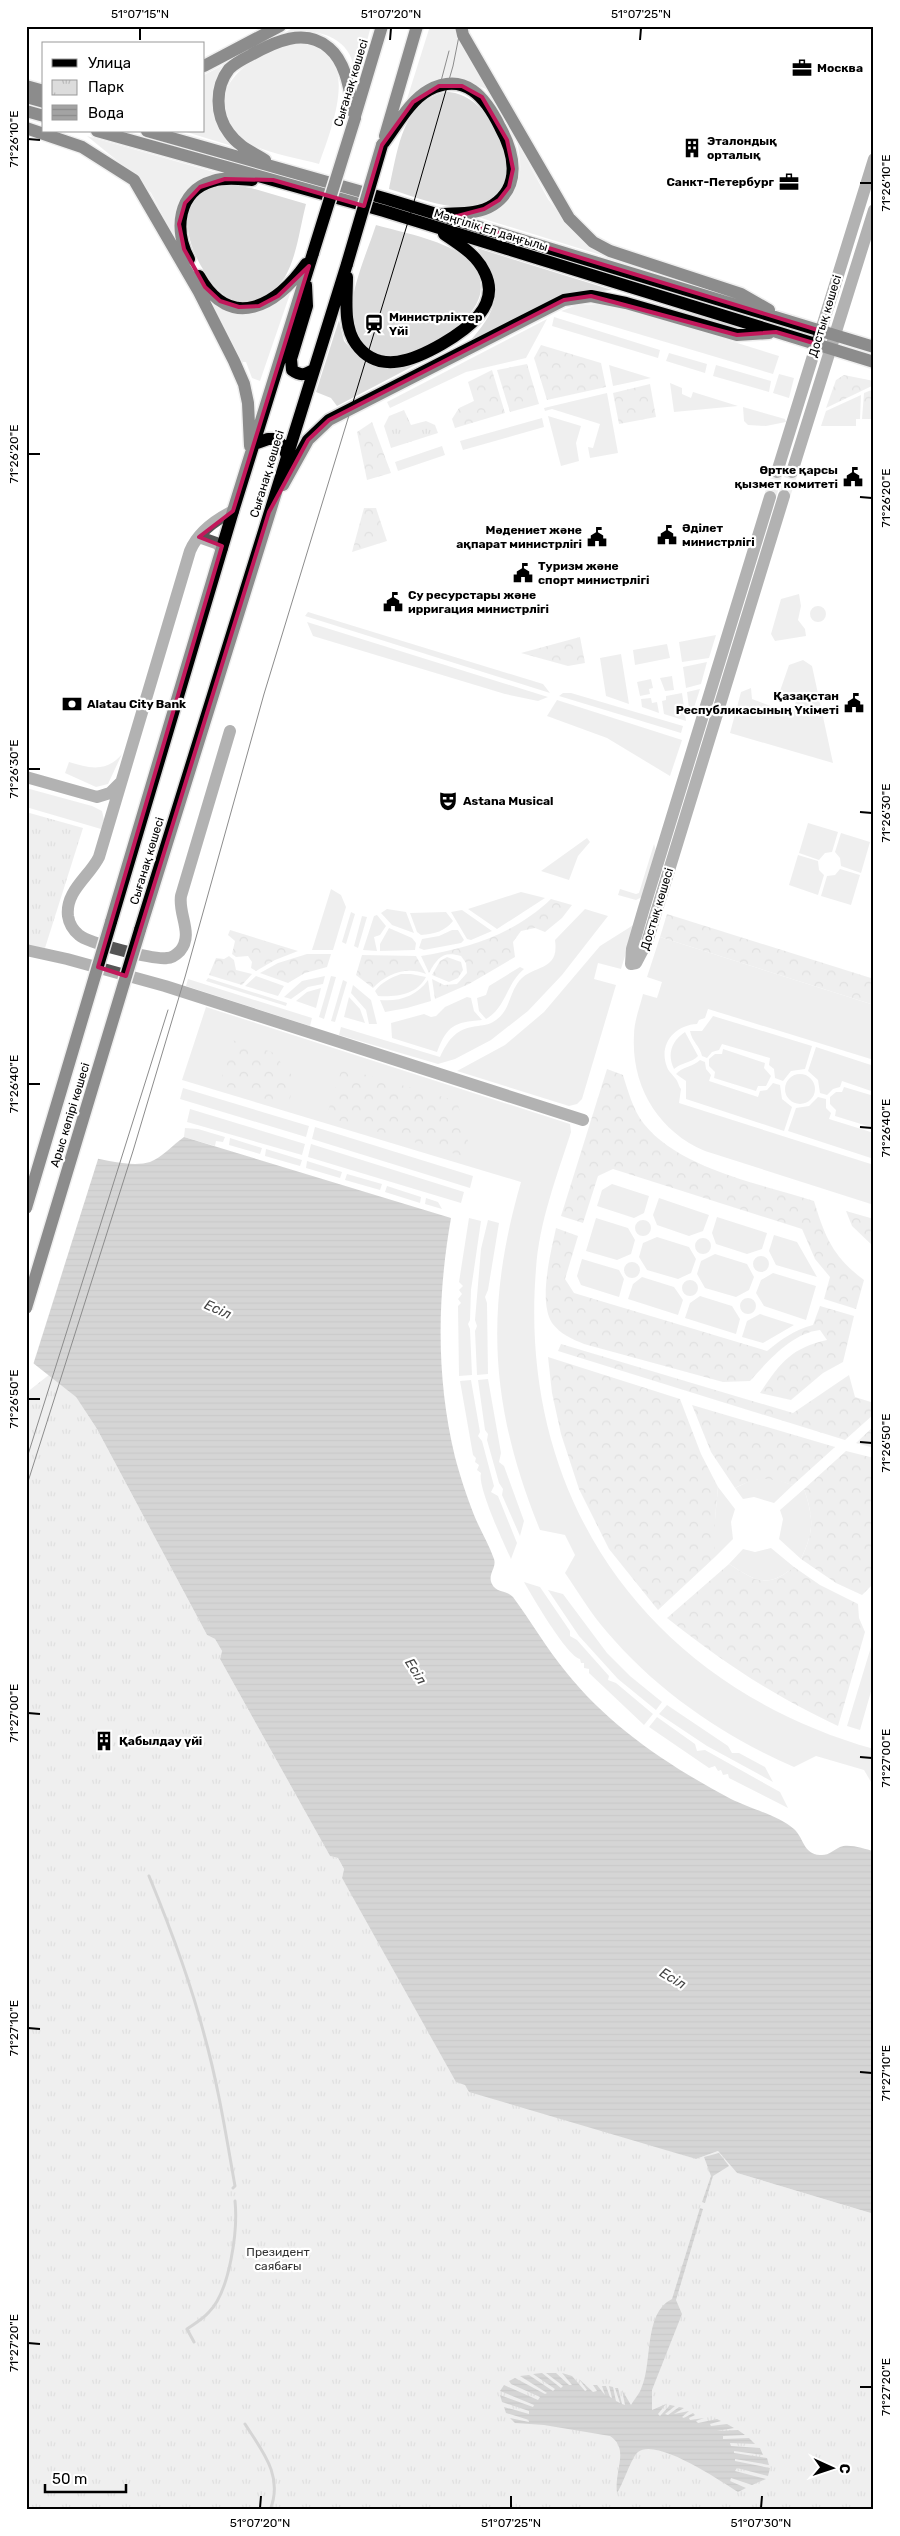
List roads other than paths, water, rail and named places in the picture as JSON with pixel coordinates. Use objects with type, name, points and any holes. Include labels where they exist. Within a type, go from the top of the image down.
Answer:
[{"type":"main road","points":[[205,65],[280,26]]},
{"type":"main road","name":"Сығанақ көшесі","points":[[111,922],[233,511],[382,26]]},
{"type":"main road","name":"Сығанақ көшесі","points":[[140,930],[347,264],[418,26]]},
{"type":"main road","points":[[461,26],[463,35],[569,218],[593,242],[610,251],[740,294],[788,321]]},
{"type":"main road","points":[[278,168],[241,146],[223,125],[218,105],[219,94],[225,75],[236,63],[272,43],[284,39],[306,38],[322,43],[330,49],[341,66],[355,118]]},
{"type":"main road","points":[[26,86],[42,90]]},
{"type":"main road","points":[[382,145],[413,102],[430,90],[440,86],[462,86],[482,97],[490,107],[511,150],[513,169],[509,187],[499,200],[484,209],[436,220]]},
{"type":"main road","points":[[26,97],[42,101]]},
{"type":"main road","points":[[26,111],[42,115]]},
{"type":"main road","points":[[26,128],[82,147],[134,180],[199,292],[234,361],[244,384],[248,403],[252,450],[268,439],[276,439],[283,446],[287,456]]},
{"type":"main road","name":"Мәңгілік Ел даңғылы","points":[[101,132],[273,180],[436,220],[874,347]]},
{"type":"main road","name":"Мәңгілік Ел даңғылы","points":[[151,132],[278,168],[776,332],[874,362]]},
{"type":"main road","points":[[273,180],[215,180],[200,186],[185,202],[181,212],[180,234],[184,249],[211,294],[230,305],[249,308],[264,304],[278,296],[295,280],[313,253]]},
{"type":"main road","points":[[347,264],[347,317],[351,336],[357,345],[370,357],[386,362],[401,362],[421,356],[474,323],[488,295],[486,275],[478,262],[436,220]]},
{"type":"main road","points":[[305,278],[307,306],[291,359],[292,370],[298,374],[305,374],[314,370]]},
{"type":"main road","points":[[269,512],[308,440],[329,420],[564,300],[592,296],[626,303],[737,335],[776,332]]},
{"type":"main road","name":"Арыс көпірі көшесі","points":[[26,1208],[111,922]]},
{"type":"main road","name":"Арыс көпірі көшесі","points":[[26,1308],[140,930]]},
{"type":"street","name":"Достық көшесі","points":[[778,472],[874,159]]},
{"type":"street","name":"Достық көшесі","points":[[792,472],[874,210]]},
{"type":"street","name":"Достық көшесі","points":[[770,497],[632,949],[631,964],[636,963],[641,957],[647,942],[784,496]]},
{"type":"street","points":[[230,731],[181,896],[180,913],[186,929],[181,950],[168,958],[144,956],[86,939],[74,930],[68,915],[70,898],[94,868],[99,856],[190,551],[210,525],[233,511]]},
{"type":"street","points":[[199,537],[210,540],[222,548]]},
{"type":"street","points":[[26,777],[97,797],[110,793],[122,779]]},
{"type":"street","points":[[26,950],[67,958],[165,986],[583,1120]]},
{"type":"water","name":"Есіл","points":[[26,1137],[88,1156],[138,1164],[154,1160],[184,1137],[451,1218],[446,1248],[441,1308],[444,1398],[461,1479],[474,1515],[495,1562],[491,1577],[494,1587],[513,1597],[559,1663],[583,1692],[621,1728],[663,1759],[731,1799],[788,1824],[794,1829],[807,1849],[814,1854],[826,1855],[844,1846],[874,1851],[874,2214],[737,2173],[718,2151],[696,2159],[469,2092],[465,2085],[456,2082],[342,1878],[344,1869],[338,1858],[330,1856],[220,1659],[222,1651],[215,1639],[207,1635],[97,1429],[76,1397],[33,1363]]},
{"type":"water","points":[[719,2153],[729,2166],[713,2176],[705,2203],[702,2202],[711,2176],[704,2157]]},
{"type":"water","points":[[700,2208],[703,2209],[676,2300],[682,2314],[652,2390],[652,2410],[666,2404],[658,2414],[660,2416],[670,2405],[675,2406],[665,2414],[668,2415],[679,2407],[684,2408],[674,2414],[689,2411],[682,2417],[684,2418],[693,2413],[695,2415],[689,2418],[690,2420],[704,2418],[696,2421],[698,2423],[717,2419],[721,2421],[710,2424],[711,2426],[727,2424],[734,2428],[717,2431],[738,2430],[745,2435],[723,2436],[723,2439],[749,2438],[755,2444],[730,2443],[731,2446],[760,2448],[763,2455],[734,2451],[734,2453],[767,2458],[769,2465],[735,2459],[735,2461],[770,2468],[768,2476],[737,2468],[735,2471],[766,2479],[752,2485],[731,2478],[730,2481],[746,2488],[738,2492],[688,2462],[659,2450],[647,2449],[635,2455],[617,2493],[620,2454],[616,2441],[610,2436],[544,2425],[515,2423],[510,2418],[529,2422],[529,2420],[506,2413],[504,2407],[529,2414],[529,2411],[502,2402],[500,2395],[533,2407],[534,2405],[500,2391],[504,2385],[538,2400],[540,2397],[511,2384],[509,2381],[515,2378],[545,2394],[547,2393],[520,2376],[529,2375],[553,2391],[555,2389],[533,2374],[542,2373],[561,2388],[563,2386],[546,2373],[556,2373],[569,2385],[572,2385],[562,2373],[572,2376],[585,2391],[587,2390],[579,2379],[593,2392],[597,2391],[593,2385],[597,2385],[605,2395],[602,2386],[606,2386],[612,2398],[609,2386],[613,2387],[616,2401],[620,2403],[615,2388],[618,2388],[622,2404],[625,2405],[622,2390],[631,2405],[640,2391],[645,2378],[650,2340],[657,2315],[663,2306],[672,2299]]},
{"type":"waterway","points":[[149,1876],[179,1954],[204,2034],[221,2110],[235,2186],[233,2188]]},
{"type":"waterway","points":[[194,2342],[187,2329],[209,2312],[222,2290],[227,2275],[234,2243],[235,2201]]},
{"type":"waterway","points":[[245,2424],[264,2454],[273,2475],[274,2498],[270,2510]]},
{"type":"tunnel","points":[[770,497],[777,472]]},
{"type":"tunnel","points":[[784,496],[792,472]]},
{"type":"tram line","points":[[26,1488],[133,1151],[185,977],[264,694],[411,212],[453,66],[461,26]]},
{"type":"tram line","points":[[440,85],[449,51]]},
{"type":"tram line","points":[[26,1461],[168,1010]]},
{"type":"place","name":"Москва","points":[[802,68]]},
{"type":"place","name":"Эталондық орталық","points":[[692,148]]},
{"type":"place","name":"Санкт-Петербург","points":[[789,182]]},
{"type":"place","name":"Министрліктер Үйі","points":[[374,324]]},
{"type":"place","name":"Өртке қарсы қызмет комитеті","points":[[853,477]]},
{"type":"place","name":"Әділет министрлігі","points":[[667,535]]},
{"type":"place","name":"Мәдениет және ақпарат министрлігі","points":[[597,537]]},
{"type":"place","name":"Туризм және спорт министрлігі","points":[[523,573]]},
{"type":"place","name":"Су ресурстары және ирригация министрлігі","points":[[393,602]]},
{"type":"place","name":"Қазақстан Республикасының Үкіметі","points":[[854,703]]},
{"type":"place","name":"Alatau City Bank","points":[[72,704]]},
{"type":"place","name":"Astana Musical","points":[[448,801]]},
{"type":"place","name":"Қабылдау үйі","points":[[104,1741]]},
{"type":"park label","name":"Президент саябағы","points":[[278,2259]]}]
